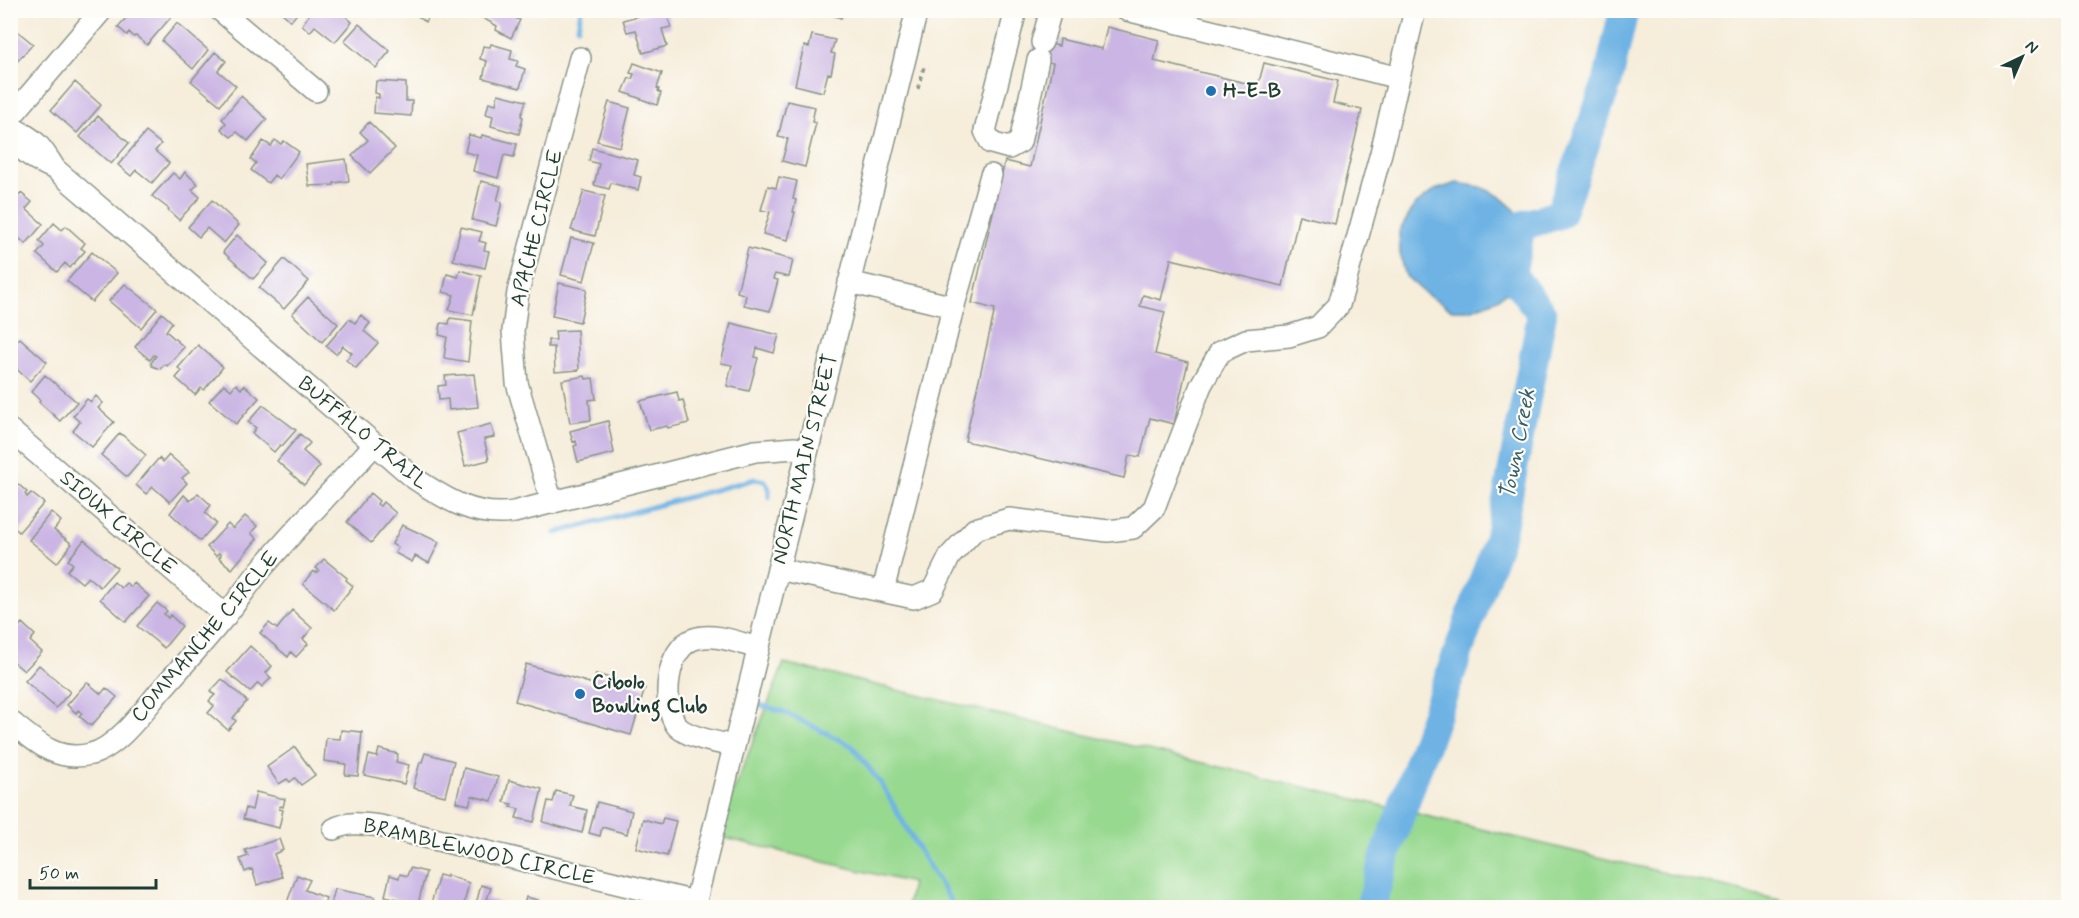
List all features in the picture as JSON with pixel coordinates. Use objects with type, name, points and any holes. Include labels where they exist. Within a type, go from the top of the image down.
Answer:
[{"type":"street","points":[[10,118],[102,10]]},
{"type":"street","points":[[220,10],[316,91]]},
{"type":"street","name":"NORTH MAIN STREET","points":[[694,905],[917,10]]},
{"type":"street","points":[[1016,10],[985,131],[991,143],[1009,148],[1020,142],[1051,10]]},
{"type":"street","points":[[1127,10],[1399,78]]},
{"type":"street","points":[[778,569],[914,598],[933,590],[950,556],[975,529],[1009,519],[1108,531],[1133,528],[1154,508],[1201,385],[1220,351],[1246,340],[1289,336],[1318,327],[1339,305],[1381,153],[1415,10]]},
{"type":"street","name":"APACHE CIRCLE","points":[[552,503],[517,383],[513,331],[518,292],[580,58]]},
{"type":"street","name":"BUFFALO TRAIL","points":[[10,128],[29,135],[42,147],[55,169]]},
{"type":"street","name":"BUFFALO TRAIL","points":[[10,134],[19,147],[32,159],[55,169],[414,478],[471,510],[500,514],[755,451],[795,448],[807,450]]},
{"type":"street","points":[[883,591],[954,307],[991,175]]},
{"type":"street","points":[[849,282],[954,307]]},
{"type":"street","name":"SIOUX CIRCLE","points":[[10,430],[226,616]]},
{"type":"street","name":"COMMANCHE CIRCLE","points":[[10,721],[40,747],[53,753],[80,756],[92,754],[104,748],[141,713],[226,616],[262,568],[374,445]]},
{"type":"street","points":[[734,746],[704,739],[678,728],[669,711],[667,689],[672,666],[680,649],[693,639],[709,637],[758,648]]},
{"type":"street","name":"BRAMBLEWOOD CIRCLE","points":[[334,829],[343,824],[354,823],[380,826],[694,905]]},
{"type":"green space","points":[[784,663],[1808,907],[907,907],[912,883],[716,836]]},
{"type":"water","points":[[1457,183],[1481,187],[1499,196],[1515,210],[1526,237],[1525,265],[1511,289],[1493,301],[1470,310],[1452,310],[1427,295],[1406,276],[1400,254],[1399,232],[1415,205],[1435,190]]},
{"type":"building","points":[[133,10],[163,10],[171,17],[147,45],[129,32],[127,35],[118,27]]},
{"type":"building","points":[[279,10],[300,10],[291,21]]},
{"type":"building","points":[[312,10],[339,10],[352,22],[335,42],[315,26],[310,32],[302,25]]},
{"type":"building","points":[[411,10],[443,10],[435,19],[430,15],[425,22]]},
{"type":"building","points":[[481,10],[521,10],[517,19],[520,20],[511,38],[496,30],[497,26],[479,16]]},
{"type":"building","points":[[816,10],[843,10],[841,18]]},
{"type":"building","points":[[657,11],[658,14],[666,11],[671,27],[662,29],[667,46],[643,53],[636,30],[627,32],[623,20]]},
{"type":"building","points":[[177,23],[208,50],[193,69],[162,41]]},
{"type":"building","points":[[359,24],[390,51],[376,68],[344,41]]},
{"type":"building","points":[[10,25],[33,44],[10,69]]},
{"type":"building","points":[[1107,27],[1159,40],[1154,61],[1258,86],[1264,63],[1338,81],[1333,103],[1362,110],[1335,224],[1299,215],[1283,286],[1171,259],[1161,300],[1143,295],[1140,306],[1165,312],[1155,354],[1188,362],[1174,424],[1150,418],[1140,457],[1129,455],[1124,478],[965,441],[995,309],[972,303],[1005,161],[1030,167],[1053,63],[1031,58],[1035,40],[1059,46],[1060,39],[1102,49]]},
{"type":"building","points":[[812,35],[835,40],[831,53],[835,54],[831,74],[828,73],[823,92],[795,85],[804,46],[809,47]]},
{"type":"building","points":[[491,44],[512,50],[510,59],[518,61],[516,66],[525,69],[520,88],[483,78],[487,61],[480,59],[483,46],[490,47]]},
{"type":"building","points":[[215,52],[226,61],[218,71],[236,86],[220,105],[191,81]]},
{"type":"building","points":[[634,63],[662,73],[657,88],[661,93],[657,105],[623,92],[629,78],[632,79],[634,74],[630,73]]},
{"type":"building","points":[[376,81],[406,83],[406,101],[412,101],[411,116],[374,113],[375,97],[379,98],[379,94],[375,93]]},
{"type":"building","points":[[75,82],[101,105],[77,133],[51,110]]},
{"type":"building","points":[[498,94],[526,101],[519,134],[491,126],[493,116],[486,114],[489,102],[496,104]]},
{"type":"building","points":[[241,96],[267,119],[248,141],[237,132],[231,137],[221,129],[226,123],[222,119]]},
{"type":"building","points":[[787,101],[815,107],[812,122],[816,123],[805,167],[782,161],[788,139],[778,137]]},
{"type":"building","points":[[609,102],[630,108],[620,147],[597,141]]},
{"type":"building","points":[[98,116],[129,143],[111,164],[80,137]]},
{"type":"building","points":[[369,122],[395,148],[370,173],[352,156],[368,140],[360,132]]},
{"type":"building","points":[[146,132],[161,144],[155,151],[169,163],[152,183],[136,170],[131,176],[118,165]]},
{"type":"building","points":[[469,135],[481,138],[482,135],[517,144],[514,157],[504,155],[498,178],[473,171],[477,155],[465,152]]},
{"type":"building","points":[[275,140],[281,144],[284,141],[299,152],[279,179],[274,175],[268,183],[251,170],[256,163],[251,159],[263,141],[271,146]]},
{"type":"building","points":[[592,148],[638,160],[634,175],[641,177],[638,190],[611,183],[609,189],[594,185],[599,164],[589,161]]},
{"type":"building","points":[[346,159],[349,181],[334,183],[334,185],[309,186],[306,164]]},
{"type":"building","points":[[185,172],[198,184],[192,190],[200,197],[179,220],[152,196],[173,173],[180,179]]},
{"type":"building","points":[[779,177],[797,181],[793,199],[796,200],[793,212],[795,212],[788,240],[763,234],[770,212],[761,210],[768,186],[776,188]]},
{"type":"building","points":[[481,181],[501,186],[497,201],[502,202],[496,226],[472,220]]},
{"type":"building","points":[[584,191],[605,196],[595,236],[571,230]]},
{"type":"building","points":[[21,193],[32,202],[26,209],[43,224],[26,244],[10,231],[10,206]]},
{"type":"building","points":[[212,200],[239,225],[224,243],[207,228],[199,237],[188,227]]},
{"type":"building","points":[[54,223],[62,230],[66,226],[85,243],[81,248],[85,251],[70,268],[65,263],[57,272],[37,254],[44,246],[39,241]]},
{"type":"building","points":[[461,227],[482,232],[479,241],[486,243],[484,250],[489,251],[485,268],[453,260]]},
{"type":"building","points":[[237,235],[268,263],[253,279],[223,252]]},
{"type":"building","points":[[571,238],[594,243],[584,281],[561,275]]},
{"type":"building","points":[[748,248],[793,260],[789,277],[775,274],[773,279],[778,280],[770,311],[744,305],[746,295],[737,292]]},
{"type":"building","points":[[92,252],[117,273],[92,302],[67,281]]},
{"type":"building","points":[[284,259],[309,281],[284,309],[259,288]]},
{"type":"building","points":[[460,270],[481,276],[473,315],[449,310],[454,295],[443,292],[447,274],[458,277]]},
{"type":"building","points":[[559,283],[587,289],[580,322],[552,316]]},
{"type":"building","points":[[125,284],[157,309],[141,328],[109,301]]},
{"type":"building","points":[[308,297],[338,324],[322,342],[292,314]]},
{"type":"building","points":[[162,313],[172,322],[166,331],[184,347],[167,366],[165,364],[160,369],[152,366],[151,363],[156,356],[154,355],[150,360],[135,347]]},
{"type":"building","points":[[361,315],[370,323],[364,331],[378,343],[356,368],[346,360],[352,353],[343,346],[336,354],[326,346],[349,319],[355,323]]},
{"type":"building","points":[[450,318],[472,321],[468,362],[444,358],[447,337],[439,335],[441,323],[449,324]]},
{"type":"building","points":[[731,323],[779,335],[774,353],[757,348],[755,357],[758,358],[749,391],[727,386],[732,365],[721,363]]},
{"type":"building","points":[[577,330],[579,370],[555,372],[554,347],[548,347],[548,340],[556,340],[555,331]]},
{"type":"building","points":[[20,338],[47,362],[30,381],[13,366],[10,369],[10,348]]},
{"type":"building","points":[[198,345],[223,367],[204,390],[201,388],[195,395],[176,378],[182,371],[178,368]]},
{"type":"building","points":[[474,374],[478,407],[449,410],[448,399],[439,400],[438,386],[446,385],[445,376]]},
{"type":"building","points":[[45,375],[77,402],[60,421],[31,392]]},
{"type":"building","points":[[585,376],[586,379],[593,378],[596,399],[589,400],[591,420],[570,423],[562,380]]},
{"type":"building","points":[[224,384],[231,390],[236,384],[241,389],[244,385],[259,398],[236,424],[209,401]]},
{"type":"building","points":[[677,392],[679,401],[683,400],[689,423],[649,430],[640,401]]},
{"type":"building","points":[[96,396],[103,403],[98,408],[114,422],[92,447],[73,431],[80,422],[73,416],[87,399],[91,402]]},
{"type":"building","points":[[263,405],[296,430],[274,452],[252,433],[256,428],[248,422]]},
{"type":"building","points":[[608,421],[614,453],[578,462],[574,446],[577,445],[576,441],[573,442],[570,431]]},
{"type":"building","points":[[491,424],[495,437],[484,439],[489,460],[465,466],[457,433]]},
{"type":"building","points":[[120,433],[146,455],[127,477],[101,455]]},
{"type":"building","points":[[300,434],[310,443],[303,451],[320,466],[304,485],[277,461]]},
{"type":"building","points":[[169,455],[189,472],[182,478],[187,483],[170,502],[153,487],[146,494],[136,485],[159,458],[163,462]]},
{"type":"building","points":[[18,484],[27,492],[25,494],[27,497],[31,493],[44,503],[19,532],[10,524],[10,492]]},
{"type":"building","points":[[198,493],[211,505],[205,513],[216,523],[200,541],[170,513],[184,495],[190,501]]},
{"type":"building","points":[[370,493],[379,501],[377,504],[380,506],[383,502],[396,513],[371,543],[347,522]]},
{"type":"building","points":[[51,512],[61,521],[54,530],[72,544],[57,563],[29,540]]},
{"type":"building","points":[[245,516],[257,526],[251,533],[257,539],[232,569],[219,558],[221,555],[219,553],[216,556],[207,547],[228,524],[233,529]]},
{"type":"building","points":[[402,525],[439,542],[429,563],[415,556],[412,562],[395,553],[398,548],[392,544]]},
{"type":"building","points":[[84,540],[117,568],[100,587],[88,577],[82,583],[67,571],[73,564],[68,560]]},
{"type":"building","points":[[324,559],[353,586],[334,610],[303,584],[313,571],[316,573],[319,570],[316,568]]},
{"type":"building","points":[[114,582],[121,588],[126,583],[131,587],[134,583],[149,596],[126,622],[100,599]]},
{"type":"building","points":[[157,603],[167,611],[164,614],[168,618],[170,615],[182,626],[164,648],[137,626]]},
{"type":"building","points":[[292,610],[312,628],[303,639],[308,644],[296,657],[291,652],[288,657],[260,633],[269,623],[277,629]]},
{"type":"building","points":[[22,623],[35,635],[30,641],[42,652],[24,671],[10,659],[10,630],[13,627],[16,629]]},
{"type":"building","points":[[250,646],[272,666],[266,673],[271,678],[262,687],[258,683],[250,692],[227,672]]},
{"type":"building","name":"Cibolo Bowling Club","points":[[526,664],[593,684],[596,674],[645,688],[631,735],[515,701]]},
{"type":"building","points":[[39,665],[70,692],[56,708],[25,681]]},
{"type":"building","points":[[222,679],[247,701],[233,718],[236,721],[228,730],[208,713],[214,706],[209,701],[215,695],[210,692]]},
{"type":"building","points":[[87,682],[101,694],[106,688],[117,697],[91,726],[79,716],[82,713],[78,710],[76,713],[67,705]]},
{"type":"building","points":[[341,730],[362,732],[358,776],[345,775],[346,764],[324,761],[326,738],[340,739]]},
{"type":"building","points":[[295,747],[315,775],[301,785],[295,778],[290,782],[287,779],[279,784],[267,767]]},
{"type":"building","points":[[379,749],[398,754],[396,762],[409,765],[404,784],[364,775],[369,755],[377,757]]},
{"type":"building","points":[[425,753],[454,761],[445,796],[413,788],[420,762]]},
{"type":"building","points":[[464,768],[498,777],[492,801],[472,796],[469,805],[456,802]]},
{"type":"building","points":[[509,780],[542,789],[534,822],[516,818],[519,809],[504,802]]},
{"type":"building","points":[[556,791],[573,795],[570,806],[587,810],[582,833],[543,822],[548,801],[553,802]]},
{"type":"building","points":[[256,792],[285,799],[283,807],[280,806],[279,809],[283,810],[279,828],[243,819],[246,808],[252,810]]},
{"type":"building","points":[[597,802],[632,811],[627,834],[602,827],[600,836],[589,833]]},
{"type":"building","points":[[663,818],[676,821],[667,856],[636,848],[643,819],[661,824]]},
{"type":"building","points":[[279,839],[283,850],[274,854],[282,877],[257,885],[252,869],[245,872],[240,859],[248,856],[245,850]]},
{"type":"building","points":[[410,868],[426,872],[418,904],[385,896],[390,875],[399,878],[400,874],[407,876]]},
{"type":"building","points":[[297,875],[310,880],[305,890],[326,898],[323,908],[285,908]]},
{"type":"building","points":[[439,875],[447,877],[447,875],[469,883],[463,908],[430,908]]},
{"type":"building","points":[[481,885],[491,888],[487,899],[516,908],[475,908]]},
{"type":"building","points":[[335,889],[375,897],[372,908],[330,908]]},
{"type":"building","points":[[526,897],[538,900],[536,908],[523,908]]},
{"type":"waterway","points":[[578,27],[581,10]]},
{"type":"waterway","name":"Town Creek","points":[[1370,908],[1385,857],[1501,532],[1542,314],[1511,274],[1521,226],[1560,214],[1608,80],[1624,10]]},
{"type":"waterway","points":[[556,533],[755,479],[765,481],[769,489],[769,497]]},
{"type":"waterway","points":[[760,705],[784,712],[852,746],[882,785],[955,908]]},
{"type":"place","name":"H-E-B","points":[[1211,91]]},
{"type":"place","name":"Cibolo Bowling Club","points":[[580,694]]}]
